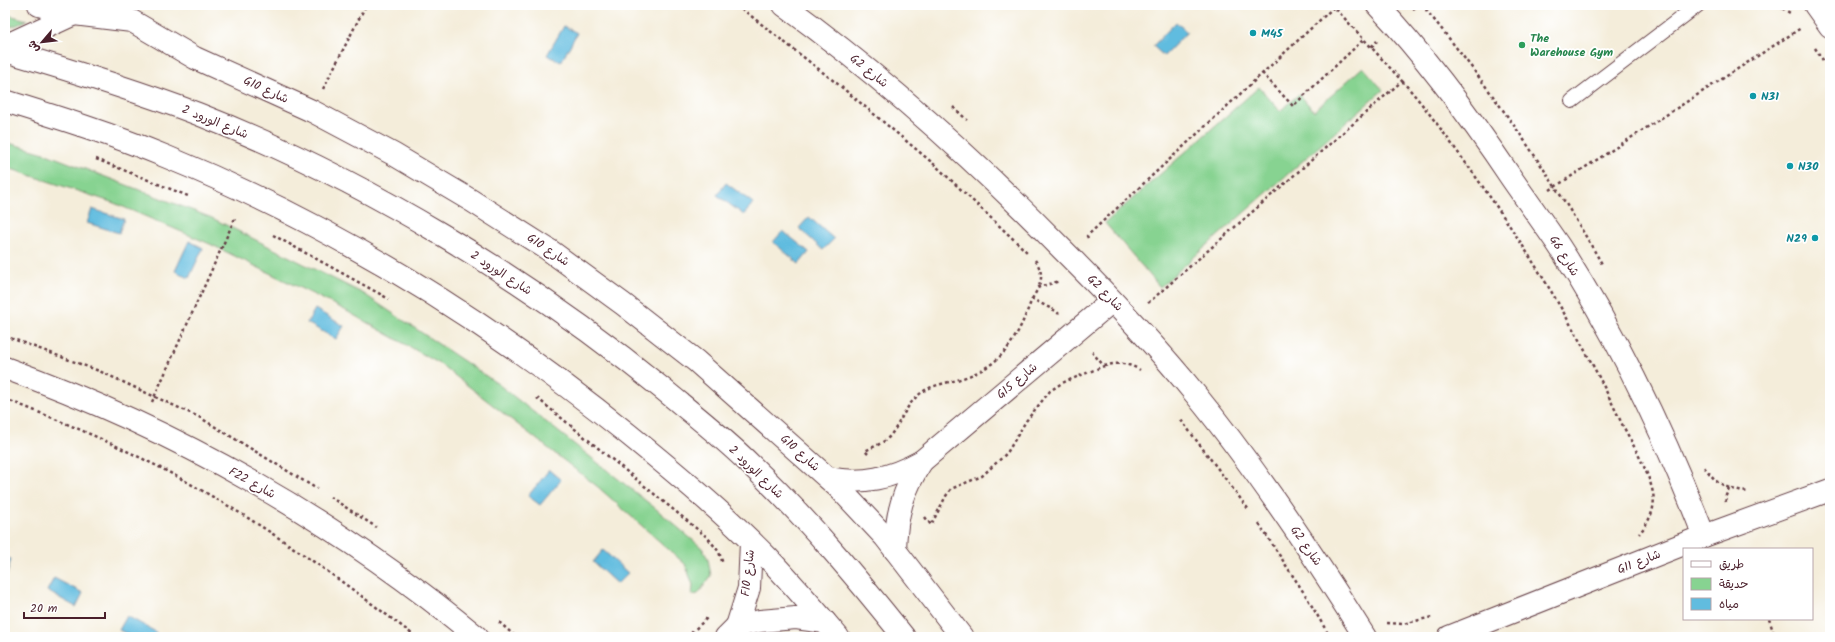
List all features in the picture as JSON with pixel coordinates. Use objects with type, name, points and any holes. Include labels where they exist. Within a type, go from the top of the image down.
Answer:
[{"type":"street","name":"G10 شارع","points":[[39,5],[74,14],[132,21],[195,58],[312,111],[393,154],[549,250],[624,304],[696,361],[828,478],[860,510],[895,550],[962,637]]},
{"type":"street","name":"G2 شارع","points":[[784,5],[865,68],[975,163],[1142,332],[1202,404],[1258,479],[1322,569],[1364,637]]},
{"type":"street","name":"G6 شارع","points":[[1377,5],[1396,24],[1464,109],[1560,247],[1619,350],[1671,456],[1704,536]]},
{"type":"street","points":[[5,46],[74,14]]},
{"type":"street","name":"شارع الورود 2","points":[[5,50],[131,89],[200,115],[269,145],[363,191],[517,282],[578,324],[637,368],[750,464],[806,520],[850,569],[904,637]]},
{"type":"street","points":[[5,101],[82,125],[174,160],[247,192],[316,226],[393,270],[463,313],[530,359],[596,408],[659,459],[751,542],[787,579],[832,630]]},
{"type":"street","name":"G15 شارع","points":[[828,478],[848,482],[868,480],[888,476],[906,470],[922,460],[1112,301]]},
{"type":"street","name":"F22 شارع","points":[[5,368],[87,400],[141,425],[222,466],[301,510],[401,577],[476,637]]},
{"type":"street","name":"G15 شارع","points":[[895,550],[896,527],[904,494],[912,476],[922,460]]},
{"type":"street","name":"G11 شارع","points":[[1449,637],[1704,536],[1830,490]]},
{"type":"street","name":"F10 شارع","points":[[731,632],[749,588],[751,542]]},
{"type":"street","name":"F10 شارع","points":[[731,632],[760,621],[796,618],[832,630]]},
{"type":"lane","points":[[1572,101],[1698,5]]},
{"type":"path","points":[[312,111],[366,5]]},
{"type":"path","points":[[737,5],[839,85],[935,165],[1035,260],[1040,269],[1042,279],[1032,299]]},
{"type":"path","points":[[1039,287],[1060,282],[1098,249],[1087,236],[1334,6],[1402,81],[1444,133],[1490,195],[1537,268],[1577,336],[1612,402],[1648,478],[1653,493],[1654,506],[1650,517]]},
{"type":"path","points":[[1529,203],[1822,15]]},
{"type":"path","points":[[1371,47],[1396,24]]},
{"type":"path","points":[[1262,73],[1293,106],[1364,40]]},
{"type":"path","points":[[1143,298],[1148,304],[1402,81]]},
{"type":"path","points":[[92,157],[193,198]]},
{"type":"path","points":[[141,425],[237,215],[229,212]]},
{"type":"path","points":[[271,234],[396,303]]},
{"type":"path","points":[[1104,366],[1116,362],[1130,364],[1143,372]]},
{"type":"path","points":[[533,395],[708,538],[719,552],[724,567]]},
{"type":"path","points":[[5,399],[68,424],[130,452],[209,494],[296,549],[363,596],[416,637]]},
{"type":"path","points":[[1180,418],[1253,516]]},
{"type":"path","points":[[1257,522],[1306,596],[1330,637]]},
{"type":"path","points":[[687,637],[709,616]]},
{"type":"path","points":[[1769,620],[1775,637]]},
{"type":"green space","points":[[5,14],[27,20],[17,25],[5,28]]},
{"type":"green space","points":[[1363,67],[1383,90],[1160,287],[1105,223],[1259,87],[1280,111],[1299,94],[1314,111]]},
{"type":"green space","points":[[5,142],[41,152],[212,218],[364,294],[498,384],[655,508],[702,548],[708,559],[711,576],[698,594],[692,595],[693,585],[685,564],[598,487],[440,364],[343,309],[210,244],[114,203],[5,167]]},
{"type":"water","points":[[1176,22],[1187,32],[1164,56],[1153,46]]},
{"type":"water","points":[[564,26],[577,33],[561,62],[547,55]]},
{"type":"water","points":[[726,183],[753,203],[744,215],[717,195]]},
{"type":"water","points":[[92,209],[124,219],[119,233],[87,223]]},
{"type":"water","points":[[809,217],[834,239],[823,250],[799,228]]},
{"type":"water","points":[[783,231],[809,252],[799,264],[773,242]]},
{"type":"water","points":[[189,241],[203,248],[189,278],[175,271]]},
{"type":"water","points":[[315,309],[344,326],[336,339],[307,323]]},
{"type":"water","points":[[549,470],[561,480],[540,505],[528,496]]},
{"type":"water","points":[[603,550],[628,573],[617,584],[593,562]]},
{"type":"water","points":[[5,557],[11,559],[7,574],[5,573]]},
{"type":"water","points":[[54,578],[83,593],[76,607],[47,591]]},
{"type":"water","points":[[127,616],[156,632],[154,637],[133,637],[119,630]]},
{"type":"place","name":"M45","points":[[1253,33]]},
{"type":"place","name":"The Warehouse Gym","points":[[1522,45]]},
{"type":"place","name":"N31","points":[[1753,96]]},
{"type":"place","name":"N30","points":[[1790,166]]},
{"type":"place","name":"N29","points":[[1815,238]]}]
